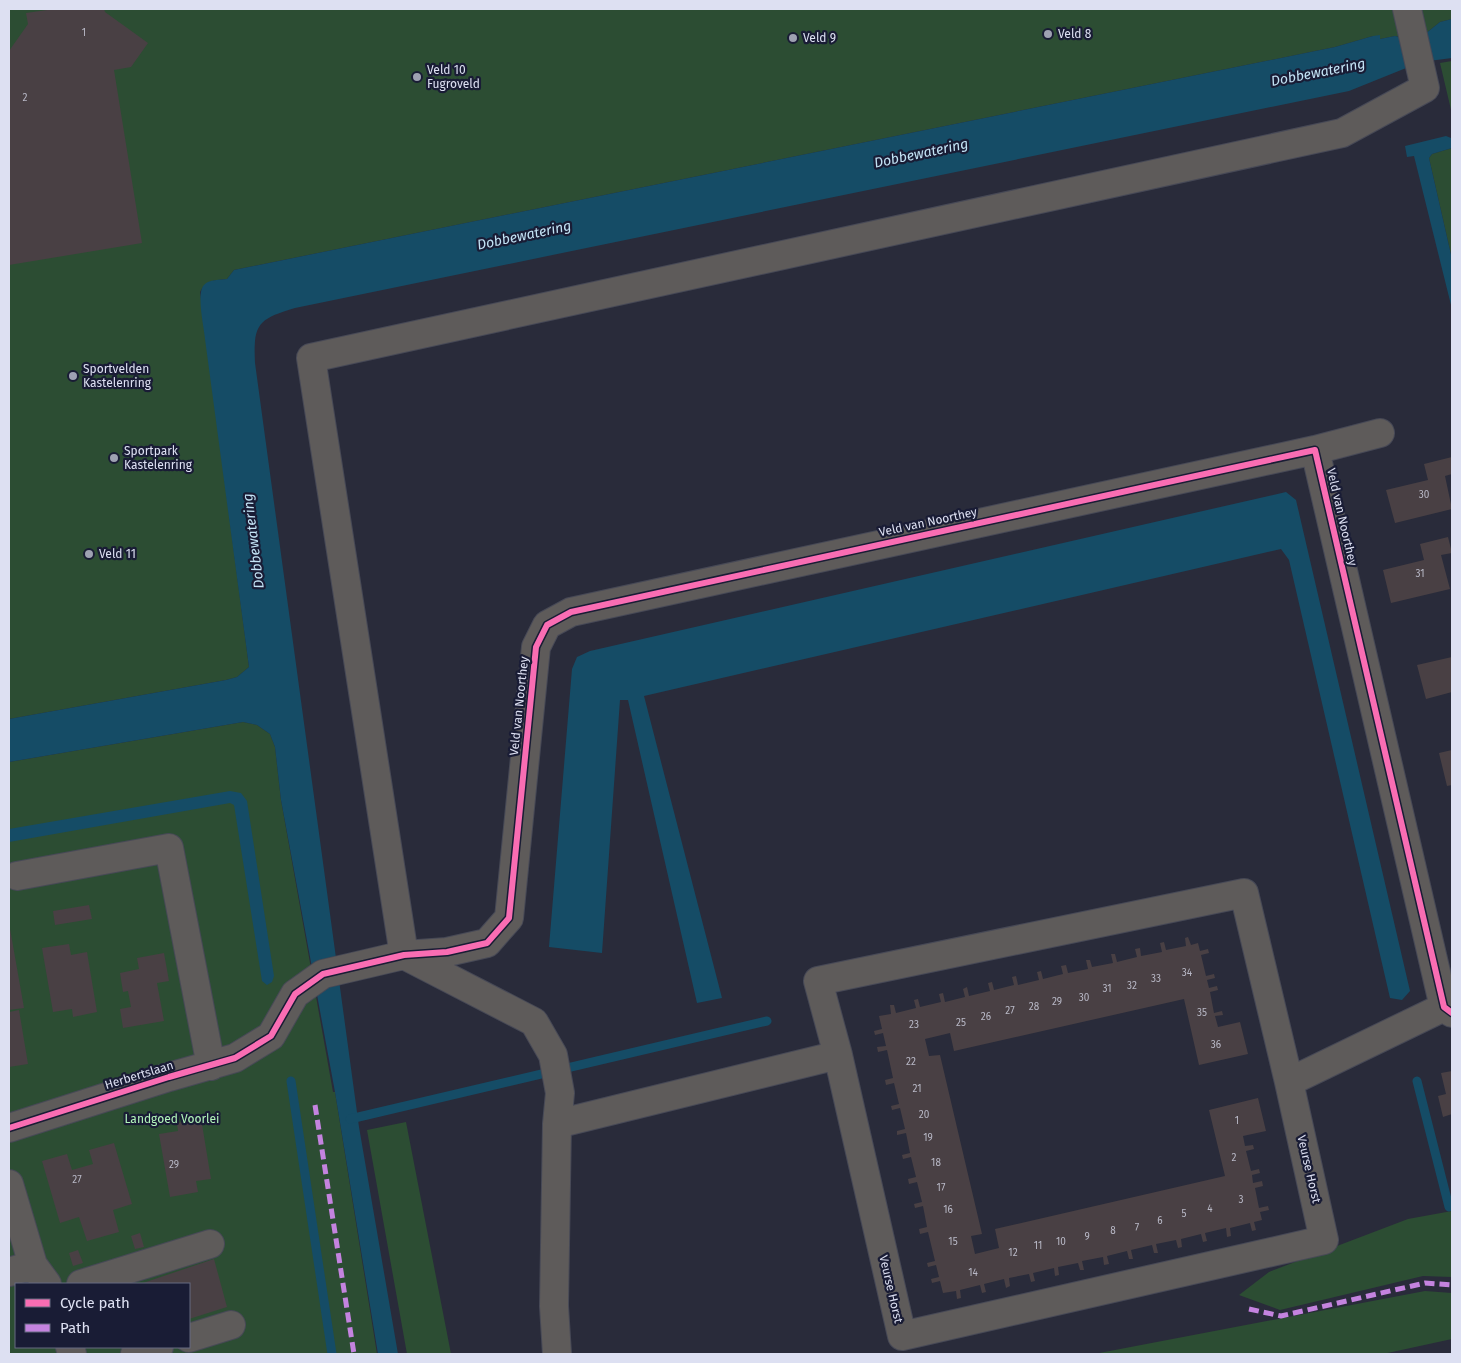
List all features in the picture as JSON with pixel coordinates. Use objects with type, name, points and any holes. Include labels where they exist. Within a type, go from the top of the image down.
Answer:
[{"type":"street","points":[[557,1354],[554,1306],[557,1124],[560,1092],[553,1055],[534,1022],[404,955],[311,358],[1342,133],[1425,88],[1407,9]]},
{"type":"street","name":"Veld van Noorthey","points":[[271,1036],[295,994],[323,974],[404,955],[447,952],[487,943],[509,918],[536,647],[547,625],[571,612],[1315,450],[1380,433]]},
{"type":"street","name":"Veld van Noorthey","points":[[1315,450],[1448,1010]]},
{"type":"street","points":[[17,876],[168,848],[212,1066]]},
{"type":"street","name":"Veurse Horst","points":[[1244,893],[1324,1240],[902,1336],[838,1055],[818,981],[1244,893]]},
{"type":"street","points":[[1289,1082],[1448,1010]]},
{"type":"street","name":"Herbertslaan","points":[[9,1128],[235,1058],[271,1036]]},
{"type":"street","points":[[557,1124],[838,1055]]},
{"type":"street","points":[[9,1184],[30,1274]]},
{"type":"street","points":[[84,1283],[210,1244]]},
{"type":"street","points":[[190,1338],[231,1325]]},
{"type":"street","points":[[134,1354],[155,1348]]},
{"type":"green space","name":"Sportpark Kastelenring","points":[[9,9],[1452,9],[1452,19],[1440,22],[1425,34],[1404,38],[1395,36],[1380,39],[1373,36],[1335,47],[234,270],[227,279],[208,283],[200,292],[249,667],[237,677],[226,680],[9,719]]},
{"type":"green space","points":[[1452,61],[1452,114],[1440,63]]},
{"type":"green space","points":[[1452,148],[1452,259],[1429,158],[1432,154]]},
{"type":"green space","name":"Landgoed Voorlei","points":[[243,722],[257,725],[270,734],[275,747],[281,800],[333,1092],[335,1092],[377,1354],[9,1354],[9,762]]},
{"type":"green space","points":[[406,1122],[451,1354],[407,1354],[367,1130]]},
{"type":"green space","points":[[1452,1211],[1452,1277],[1423,1276],[1280,1310],[1239,1295],[1269,1272],[1408,1219]]},
{"type":"green space","points":[[1425,1291],[1452,1293],[1452,1339],[1383,1354],[1094,1354]]},
{"type":"water","name":"Dobbewatering","points":[[1452,19],[1452,58],[1421,62],[1349,91],[295,308],[273,316],[260,325],[255,339],[255,363],[359,1127],[398,1354],[378,1354],[335,1092],[281,800],[275,747],[270,734],[257,725],[243,722],[9,762],[9,719],[226,680],[237,677],[249,667],[201,310],[201,295],[204,285],[212,281],[227,279],[234,270],[1335,47],[1373,36],[1380,35],[1380,39],[1395,36],[1404,38],[1425,34],[1440,22]]},
{"type":"water","points":[[1446,136],[1451,138],[1452,148],[1432,154],[1429,158],[1452,259],[1452,309],[1414,156],[1407,157],[1405,146]]},
{"type":"water","points":[[1286,492],[1296,500],[1410,991],[1402,1000],[1390,998],[1289,560],[1281,549],[644,696],[722,998],[697,1003],[628,700],[620,700],[602,953],[549,947],[572,669],[577,657],[590,651]]},
{"type":"water","points":[[230,791],[241,793],[247,801],[274,976],[272,982],[267,985],[262,981],[234,805],[230,803],[9,842],[9,829]]},
{"type":"building","points":[[54,9],[104,9],[105,12],[148,43],[131,67],[114,70],[142,243],[9,265],[9,51],[28,24],[26,13]]},
{"type":"building","points":[[1452,457],[1452,474],[1445,476],[1452,509],[1395,523],[1386,490],[1428,480],[1424,464]]},
{"type":"building","points":[[1448,537],[1452,553],[1441,555],[1450,589],[1391,603],[1383,570],[1424,560],[1420,544]]},
{"type":"building","points":[[1452,657],[1452,692],[1426,699],[1417,665]]},
{"type":"building","points":[[1452,750],[1452,785],[1447,786],[1439,753]]},
{"type":"building","points":[[89,905],[92,919],[55,925],[53,911]]},
{"type":"building","points":[[9,923],[24,1008],[9,1010]]},
{"type":"building","points":[[1188,937],[1191,945],[1198,943],[1200,951],[1208,949],[1209,953],[1201,955],[1206,976],[1214,974],[1215,978],[1207,980],[1209,988],[1217,986],[1218,990],[1210,992],[1214,1013],[1222,1011],[1223,1015],[1215,1016],[1218,1027],[1240,1022],[1248,1054],[1199,1065],[1184,999],[954,1051],[950,1033],[925,1039],[929,1056],[940,1055],[982,1234],[971,1236],[975,1254],[999,1248],[995,1229],[1225,1176],[1209,1110],[1258,1098],[1266,1131],[1243,1136],[1245,1146],[1253,1145],[1254,1149],[1246,1151],[1251,1171],[1259,1169],[1260,1173],[1252,1175],[1253,1183],[1262,1181],[1263,1186],[1255,1188],[1259,1208],[1268,1206],[1269,1210],[1260,1212],[1262,1220],[1254,1222],[1256,1230],[1252,1231],[1250,1223],[1230,1228],[1231,1236],[1227,1237],[1226,1228],[1205,1233],[1207,1241],[1203,1242],[1201,1234],[1181,1239],[1182,1247],[1178,1248],[1176,1240],[1156,1244],[1158,1253],[1154,1253],[1152,1245],[1131,1250],[1133,1259],[1129,1259],[1127,1251],[1107,1256],[1109,1264],[1104,1265],[1103,1257],[1082,1261],[1084,1270],[1080,1270],[1078,1263],[1058,1267],[1059,1275],[1055,1276],[1054,1268],[1033,1273],[1035,1281],[1031,1282],[1029,1274],[1009,1278],[1010,1286],[1006,1288],[1004,1279],[984,1284],[986,1292],[982,1293],[980,1285],[960,1290],[961,1298],[957,1299],[956,1291],[943,1293],[940,1281],[932,1283],[931,1279],[939,1277],[936,1265],[928,1267],[927,1263],[935,1261],[928,1232],[920,1234],[919,1229],[927,1227],[923,1206],[915,1208],[914,1204],[922,1202],[917,1182],[909,1184],[908,1179],[916,1177],[911,1157],[903,1159],[902,1155],[910,1153],[906,1133],[897,1135],[897,1131],[905,1129],[900,1108],[892,1110],[891,1106],[899,1104],[894,1083],[886,1085],[885,1080],[893,1078],[887,1050],[878,1052],[877,1047],[886,1046],[883,1033],[875,1035],[874,1031],[882,1029],[879,1016],[891,1014],[890,1005],[894,1005],[896,1013],[916,1008],[914,1000],[918,999],[920,1007],[941,1002],[939,994],[943,993],[945,1002],[965,997],[963,989],[967,987],[969,996],[990,991],[988,983],[992,982],[994,990],[1014,985],[1012,977],[1016,976],[1018,985],[1039,980],[1037,972],[1041,971],[1043,979],[1063,974],[1061,966],[1066,965],[1068,973],[1088,969],[1086,960],[1090,960],[1092,967],[1113,963],[1111,954],[1115,954],[1117,962],[1137,957],[1135,949],[1140,948],[1141,956],[1162,952],[1160,943],[1164,942],[1166,950],[1186,946],[1185,938]]},
{"type":"building","points":[[69,944],[71,955],[87,952],[97,1012],[73,1017],[72,1009],[53,1012],[42,948]]},
{"type":"building","points":[[164,953],[169,981],[157,983],[164,1021],[123,1028],[120,1009],[131,1007],[128,991],[123,992],[120,973],[139,969],[137,958]]},
{"type":"building","points":[[19,1010],[28,1064],[9,1067],[9,1012]]},
{"type":"building","points":[[1452,1071],[1452,1114],[1443,1117],[1438,1096],[1446,1094],[1441,1073]]},
{"type":"building","points":[[201,1118],[211,1179],[196,1181],[198,1192],[170,1197],[159,1134],[178,1131],[177,1123]]},
{"type":"building","points":[[114,1143],[132,1204],[113,1210],[119,1232],[87,1241],[79,1217],[60,1223],[42,1161],[67,1154],[72,1170],[93,1164],[89,1150]]},
{"type":"building","points":[[140,1233],[144,1247],[135,1249],[131,1236]]},
{"type":"building","points":[[78,1250],[83,1263],[73,1266],[69,1253]]},
{"type":"building","points":[[214,1259],[227,1307],[190,1319],[190,1283],[143,1283]]},
{"type":"waterway","points":[[350,1119],[767,1021]]},
{"type":"waterway","points":[[291,1081],[332,1354]]},
{"type":"waterway","points":[[1417,1081],[1449,1207]]},
{"type":"marked path","points":[[315,1105],[354,1354]]},
{"type":"marked path","points":[[1249,1309],[1281,1316],[1425,1283],[1452,1285]]},
{"type":"cycle path","points":[[9,1128],[235,1058],[271,1036],[295,994],[323,974],[404,955],[447,952],[487,943],[509,918],[536,647],[547,625],[571,612],[1315,450],[1444,1007],[1452,1013]]},
{"type":"place","name":"Veld 8","points":[[1048,34]]},
{"type":"place","name":"Veld 9","points":[[793,38]]},
{"type":"place","name":"Veld 10 Fugroveld","points":[[417,77]]},
{"type":"place","name":"Sportvelden Kastelenring","points":[[73,376]]},
{"type":"place","name":"Sportpark Kastelenring","points":[[114,458]]},
{"type":"place","name":"Veld 11","points":[[89,554]]}]
